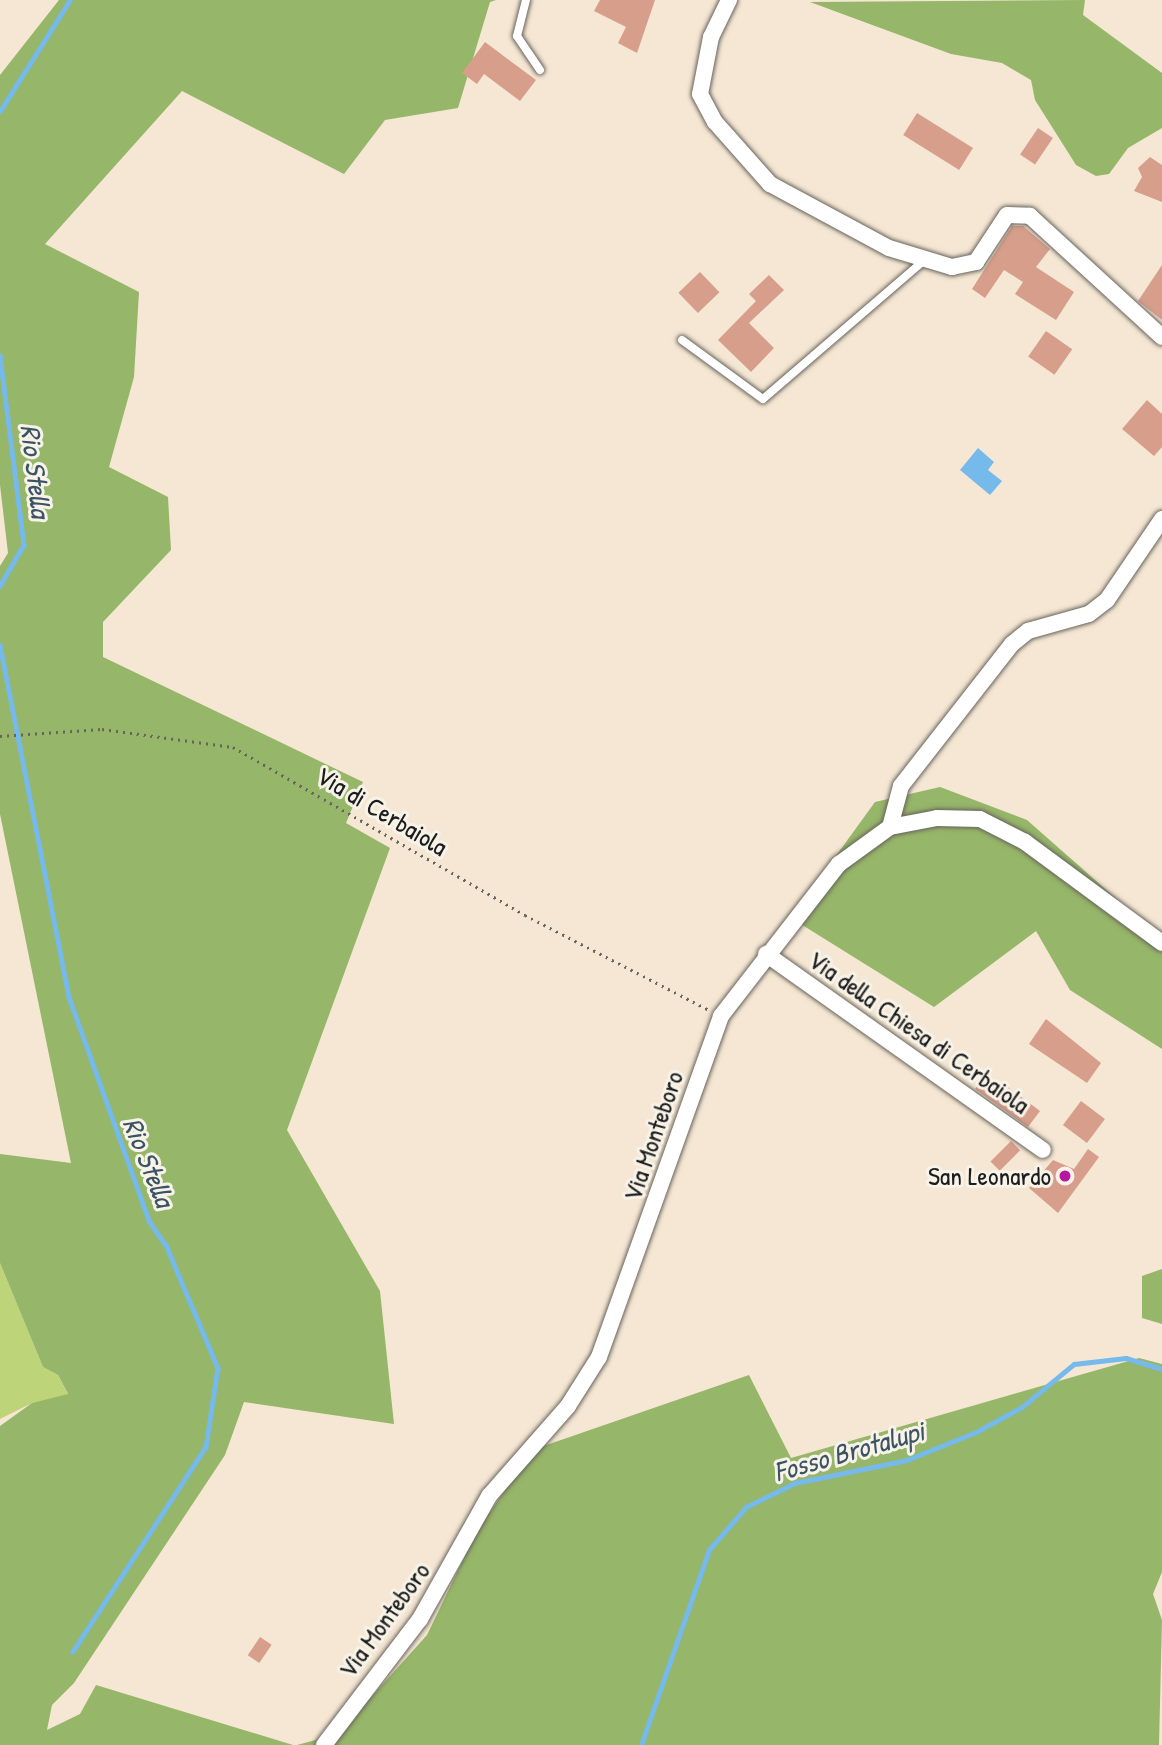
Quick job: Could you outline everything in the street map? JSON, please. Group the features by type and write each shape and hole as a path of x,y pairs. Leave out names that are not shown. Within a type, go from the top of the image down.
{"street":[{"path":"729,0 711,37 700,94 715,122 770,184 889,248 952,267 976,262 1016,211 1030,216 1162,337"},
{"path":"890,827 901,786 1012,644 1028,631 1089,614 1107,600 1162,519"},
{"name":"Via Monteboro","path":"324,1745 420,1619 489,1496 568,1406 598,1357 721,1016 766,954 839,864 890,827 937,818 980,819 1025,842 1162,943"},
{"name":"Via della Chiesa di Cerbaiola","path":"766,954 1043,1150"}],"lane":[{"path":"526,0 517,36 540,70"},
{"path":"682,340 763,399 926,259"}],"path":[{"name":"Via di Cerbaiola","path":"0,736 103,729 233,747 525,915 721,1016"}],"green space":[{"path":"59,0 496,0 490,2 458,108 385,120 344,174 182,91 45,244 139,292 134,377 109,467 168,497 171,550 103,622 103,657 363,782 346,823 390,848 287,1130 380,1291 394,1424 244,1402 225,1455 74,1683 52,1705 47,1730 80,1714 96,1685 293,1745 0,1745 0,1426 32,1403 68,1394 58,1375 43,1367 0,1263 0,1154 71,1163 0,814 0,566 8,553 0,485 0,75"},
{"path":"1085,0 1083,15 1162,73 1162,128 1128,148 1109,174 1096,176 1076,165 1035,100 1031,80 1002,63 951,54 810,2"},
{"path":"940,787 1027,820 1162,939 1162,1049 1070,990 1036,931 934,1007 791,918 875,802"},
{"path":"0,1263 43,1367 58,1375 68,1395 32,1403 0,1419"},
{"path":"1162,1269 1162,1324 1142,1318 1142,1276"},
{"path":"1139,1358 1162,1364 1162,1572 1153,1594 1162,1620 1159,1745 297,1745 338,1734 427,1635 476,1533 532,1450 749,1375 791,1458"}],"water":[{"path":"978,448 994,462 988,470 1002,481 990,495 960,470"}],"building":[{"path":"600,0 655,0 637,53 618,43 626,27 594,11"},
{"path":"485,42 536,80 520,101 484,74 477,84 462,73"},
{"path":"917,113 973,148 959,170 903,135"},
{"path":"1038,128 1053,138 1035,165 1020,155"},
{"path":"1150,157 1162,165 1162,202 1134,191 1142,177 1138,168"},
{"path":"1012,226 1023,226 1050,249 1036,267 1074,292 1056,320 1015,294 1023,282 1004,270 985,298 972,289"},
{"path":"1162,265 1162,320 1138,301"},
{"path":"700,272 719,292 698,313 678,293"},
{"path":"769,275 784,290 749,323 774,348 751,372 718,340 756,301 749,294"},
{"path":"1046,331 1072,349 1054,375 1028,356"},
{"path":"1147,400 1162,414 1162,447 1154,456 1122,429"},
{"path":"1046,1019 1101,1063 1087,1083 1029,1044"},
{"path":"982,1080 998,1092 1004,1084 1040,1111 1028,1127 975,1089"},
{"path":"1081,1101 1105,1119 1087,1143 1063,1125"},
{"path":"1011,1141 1020,1150 1000,1171 990,1162"},
{"path":"1088,1149 1099,1157 1058,1213 1029,1188 1053,1160 1074,1169"},
{"path":"260,1637 272,1645 259,1663 248,1655"}],"waterway":[{"name":"Rio Stella","path":"0,111 70,0"},
{"name":"Rio Stella","path":"0,355 24,545 0,586"},
{"name":"Rio Stella","path":"0,645 69,997 149,1221 166,1245 218,1368 206,1447 73,1652"},
{"name":"Fosso Brotalupi","path":"641,1745 709,1550 746,1507 795,1483 907,1460 976,1432 1022,1407 1074,1364 1126,1358 1162,1369"}],"place":[{"name":"San Leonardo","path":"1065,1176"}]}
